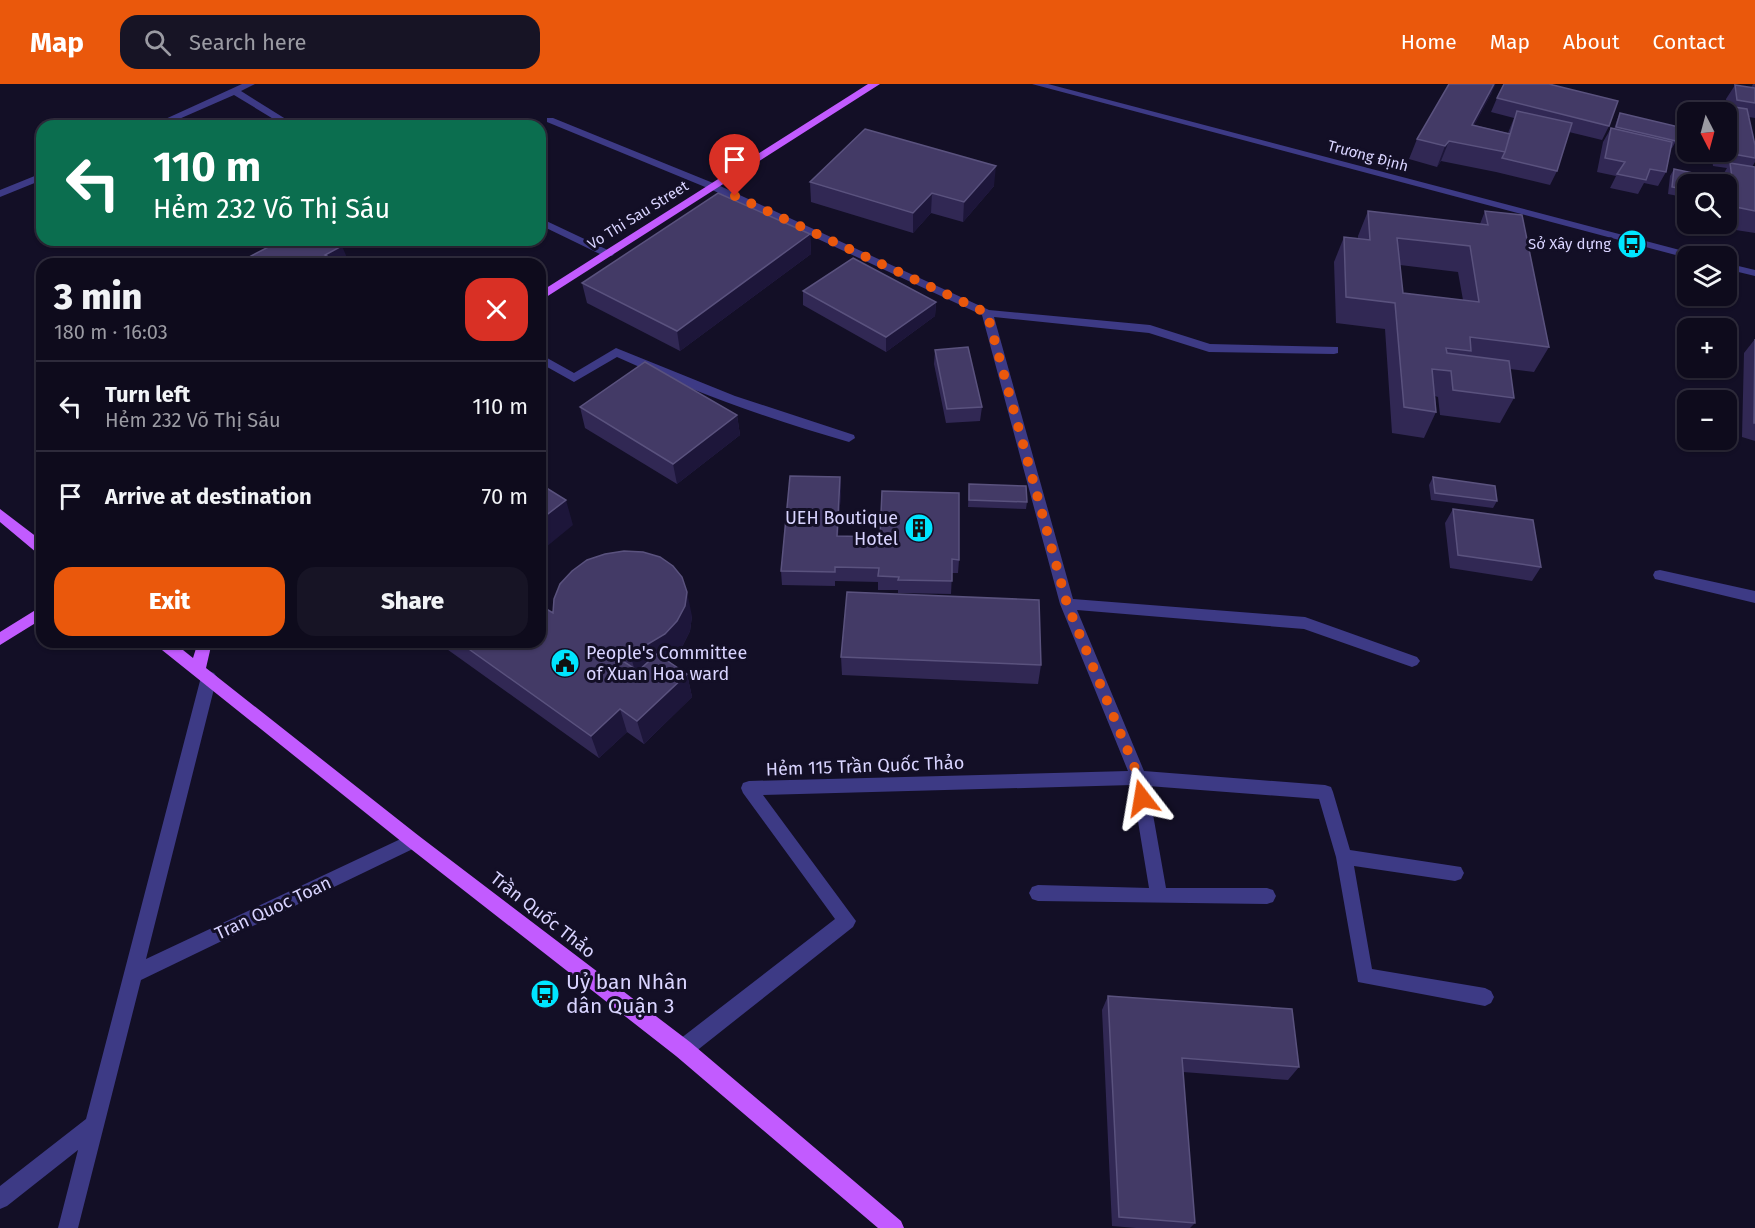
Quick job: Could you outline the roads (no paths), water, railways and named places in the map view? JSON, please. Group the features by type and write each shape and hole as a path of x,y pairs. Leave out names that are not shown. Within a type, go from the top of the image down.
{"main road":[{"name":"Vo Thi Sau Street","path":"546,293 876,84"},
{"path":"0,514 36,544"},
{"path":"0,639 36,616"},
{"name":"Trần Quốc Thảo","path":"170,648 413,841 683,1049 894,1228"},
{"path":"203,673 205,648"}],"street":[{"path":"169,120 250,84"},
{"name":"Trương Định","path":"1037,84 1677,252"},
{"path":"234,91 282,120"},
{"path":"550,120 714,186 987,313 1150,330 1209,348 1334,350"},
{"path":"0,194 36,179"},
{"path":"546,224 608,254"},
{"path":"1737,269 1755,273"},
{"path":"987,313 1067,604 1139,778 1159,896"},
{"path":"546,362 574,378 616,352 673,379 702,386 759,410 849,438"},
{"path":"1660,575 1755,597"},
{"path":"1067,604 1305,623 1412,661"},
{"path":"68,1228 133,974 203,673"},
{"path":"1139,778 1325,792 1344,857 1364,975 1485,997"},
{"name":"Hẻm 115 Trần Quốc Thảo","path":"683,1049 847,921 749,788 1139,778"},
{"name":"Tran Quoc Toan","path":"133,974 413,841"},
{"path":"1344,857 1455,873"},
{"path":"1038,893 1267,896"},
{"path":"0,1199 95,1124"}],"place":[{"name":"Sở Xây dựng","path":"1632,244"},
{"name":"UEH Boutique Hotel","path":"919,528"},
{"name":"People's Committee of Xuan Hoa ward","path":"565,663"},
{"name":"Uỷ ban Nhân dân Quận 3","path":"545,994"}]}
